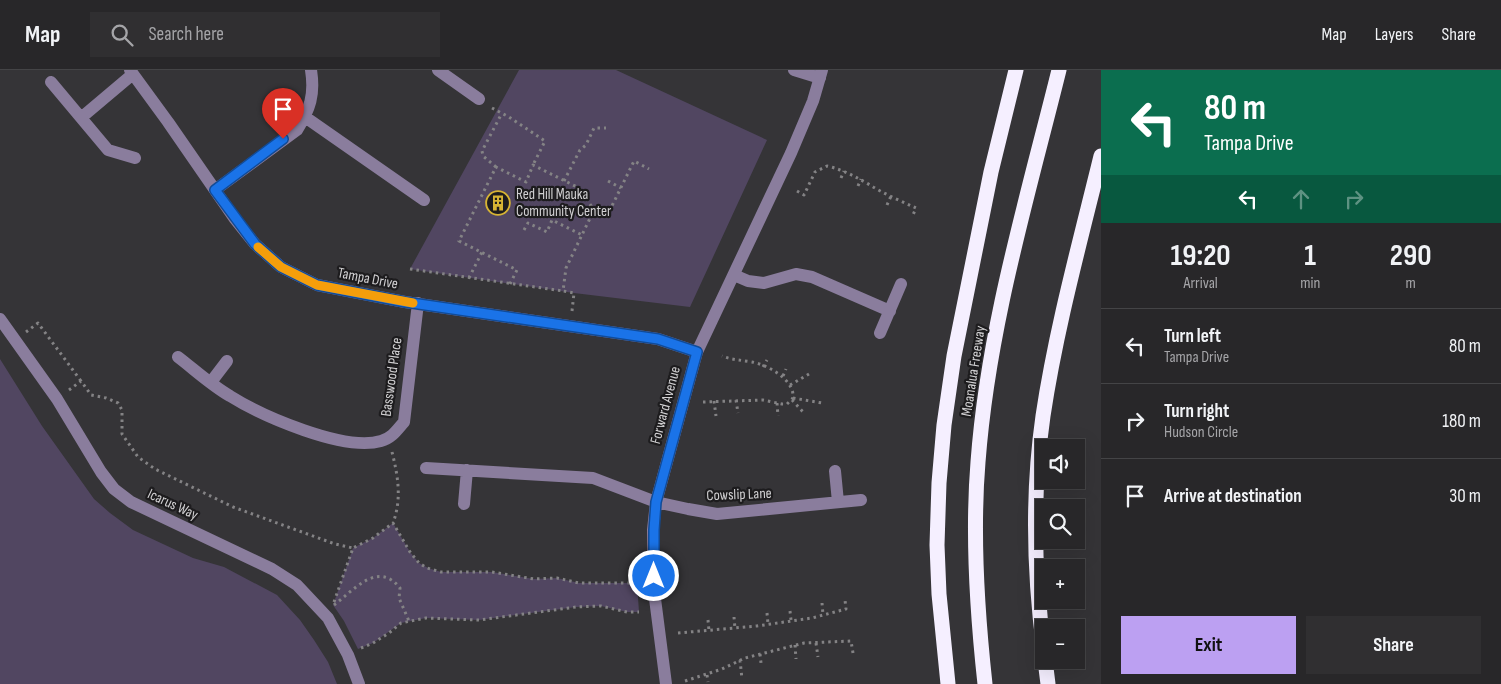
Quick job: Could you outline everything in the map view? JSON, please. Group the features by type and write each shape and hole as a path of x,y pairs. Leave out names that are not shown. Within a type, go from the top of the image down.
{"highway":[{"name":"Moanalua Freeway","path":"985,684 979,630 976,564 979,452 994,338 1059,70"},
{"path":"948,684 939,594 937,545 939,483 944,425 954,356 991,172 1014,74"},
{"path":"1041,619 1036,528 1038,469 1043,416 1065,307 1101,156"},
{"path":"1046,669 1048,684"}],"street":[{"path":"215,190 297,130 311,102 313,86 311,70"},
{"path":"438,70 479,99"},
{"path":"794,70 821,74"},
{"path":"82,117 132,72"},
{"name":"Tampa Drive","path":"132,72 255,244 281,267 317,285 418,304 658,339 697,352"},
{"name":"Forward Avenue","path":"666,684 654,591 656,502 697,352 791,153 813,101 821,74"},
{"path":"51,82 108,150 135,158"},
{"path":"305,117 424,200"},
{"path":"734,274 748,281 764,283 796,274 812,277 890,311"},
{"path":"880,333 901,284"},
{"name":"Basswood Place","path":"178,357 229,396 270,417 300,429 331,438 362,443 381,441 394,434 404,422 418,304"},
{"name":"Icarus Way","path":"0,319 57,399 100,472 114,489 131,502 272,569 297,585 328,618 348,655 360,684"},
{"path":"211,382 227,361"},
{"name":"Cowslip Lane","path":"426,468 593,478 656,502 718,514 861,500"},
{"path":"464,504 467,470"},
{"path":"835,471 838,502"}],"path":[{"path":"479,99 502,113 545,141 526,182 496,167 483,156 482,151 502,113"},
{"path":"564,181 594,128 606,128"},
{"path":"533,165 579,188 594,210 607,216 634,161 649,169"},
{"path":"797,192 804,195 815,172 828,166 861,179 869,185 916,208 912,217"},
{"path":"496,167 459,241 517,270 510,284"},
{"path":"841,178 844,171"},
{"path":"858,186 861,179"},
{"path":"608,181 621,188"},
{"path":"887,205 891,196"},
{"path":"564,291 566,268 594,210"},
{"path":"524,230 528,223 546,232 552,220 582,235"},
{"path":"469,278 482,252"},
{"path":"410,270 574,293 572,311"},
{"path":"14,341 38,323 91,395 118,403 122,410 122,434 138,457 155,469 233,507 335,544 353,548 378,535 393,523 398,510 398,494 391,447 386,439"},
{"path":"703,402 714,400 763,400 787,404 792,399 794,392 782,376 754,362 734,360 722,356"},
{"path":"764,367 767,360"},
{"path":"782,376 786,369"},
{"path":"790,385 810,374"},
{"path":"66,392 81,381"},
{"path":"792,399 822,403"},
{"path":"792,399 804,413"},
{"path":"714,400 716,416"},
{"path":"736,400 738,413"},
{"path":"777,403 778,416"},
{"path":"393,523 410,552 419,563 441,572 492,572 534,579 557,578 579,583 637,584"},
{"path":"353,548 333,605 371,577 384,576 391,579 400,588 400,598 409,621"},
{"path":"678,633 735,629 812,618 846,609 845,600"},
{"path":"822,603 823,615"},
{"path":"358,649 373,643 401,623 409,621 440,618 479,620 576,607 601,606 627,612 639,612"},
{"path":"790,611 791,620"},
{"path":"767,613 768,624"},
{"path":"734,617 735,629"},
{"path":"708,620 709,631"},
{"path":"685,682 707,675 740,660 795,645 851,641 853,653"},
{"path":"816,642 818,657"},
{"path":"795,645 796,658"},
{"path":"760,654 761,662"},
{"path":"740,660 742,679"},
{"path":"707,675 708,682"}],"shaded area":[{"path":"519,70 616,70 767,140 690,307 574,293 410,269"},
{"path":"0,359 42,426 94,499 133,530 193,558 224,567 277,595 300,620 314,640 328,662 337,684 0,684"},
{"path":"393,523 410,552 419,563 428,568 441,572 492,572 534,579 557,578 579,583 637,583 639,612 627,612 601,606 576,607 479,620 426,618 401,623 373,643 358,649 344,621 333,605 353,548 373,538"}],"slow traffic":[{"path":"258,247 281,267 317,285 413,303"}],"place":[{"name":"Red Hill Mauka Community Center","path":"498,203"}],"route":[{"path":"283,139 215,190 255,244 281,267 317,285 405,302 658,339 697,352 656,502 654,576"}]}
